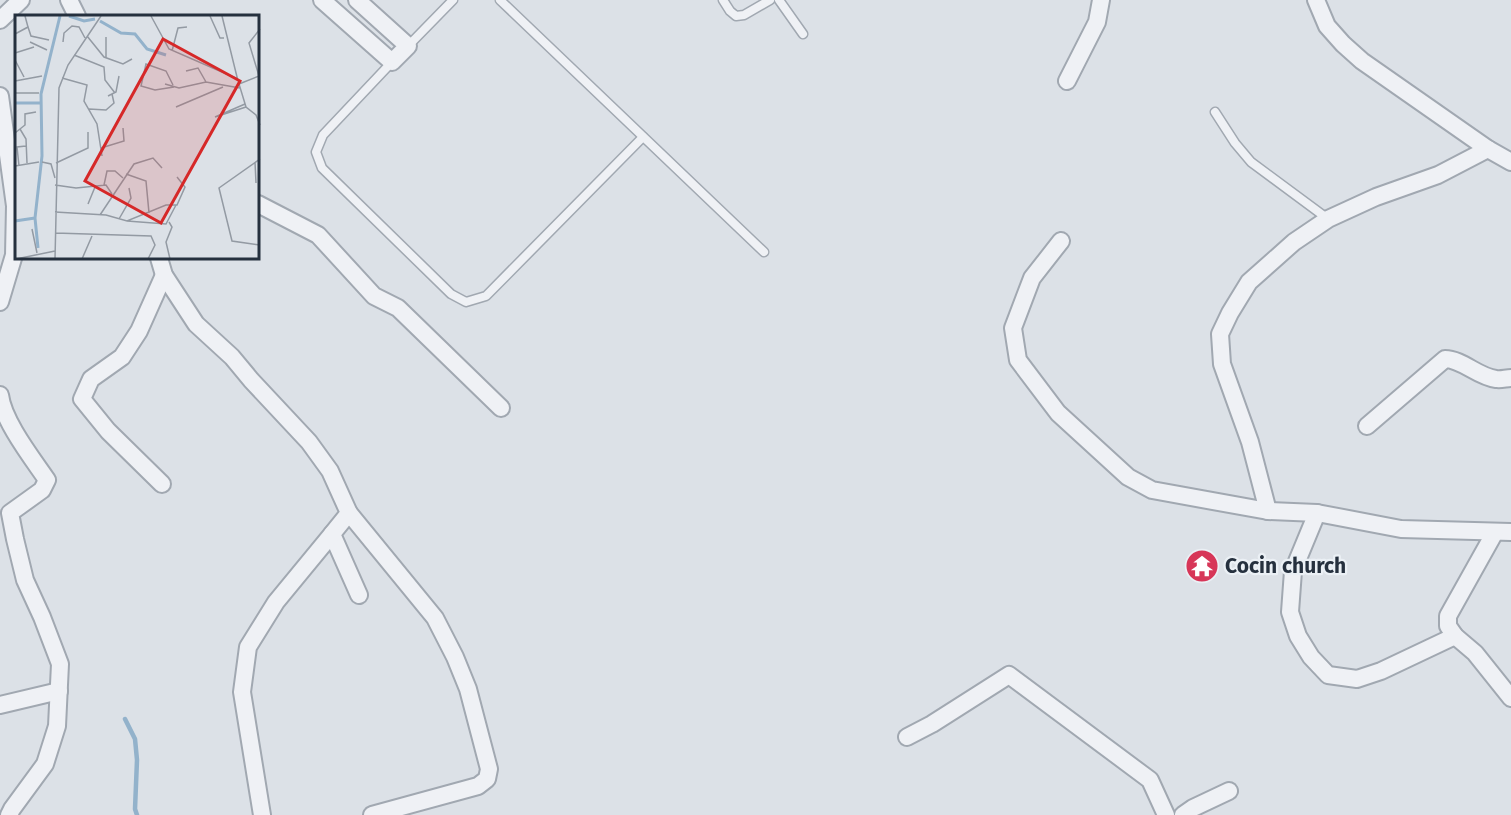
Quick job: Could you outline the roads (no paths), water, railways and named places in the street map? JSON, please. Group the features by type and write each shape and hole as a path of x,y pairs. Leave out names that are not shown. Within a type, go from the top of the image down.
{"street":[{"path":"0,20 21,0"},
{"path":"69,0 76,15"},
{"path":"322,0 392,62 408,46 357,0"},
{"path":"1067,81 1097,22 1101,0"},
{"path":"1316,0 1327,26 1362,61 1488,149 1511,162"},
{"path":"0,96 15,206 14,255 0,302"},
{"path":"1268,511 1250,442 1222,364 1220,334 1249,282 1294,242 1328,219 1376,197 1438,175 1488,149"},
{"path":"260,205 318,235 374,296 398,308 501,408"},
{"path":"1061,241 1032,278 1013,328 1018,360 1058,413 1128,477 1152,490 1268,511 1317,513 1401,529 1503,532"},
{"path":"160,260 164,275 196,324 232,357 250,380 309,442 330,471 349,513 435,618 468,689 489,769 487,779 478,786 372,815"},
{"path":"162,484 108,431 82,399 91,379 122,357 139,331 164,275"},
{"path":"1367,426 1445,359 1451,359 1497,379 1511,378"},
{"path":"0,395 1,405 23,446 47,480 42,490 10,513 25,580 60,664 57,726 45,764 9,815"},
{"path":"262,815 242,692 248,647 276,602 349,513"},
{"path":"1317,513 1293,571 1290,612 1298,636 1311,657 1328,675 1357,679 1381,671 1455,636"},
{"path":"1503,532 1448,616 1448,626 1455,636 1475,653 1511,698"},
{"path":"332,534 359,595"},
{"path":"907,737 932,724 1009,675 1150,780 1166,815"},
{"path":"0,705 59,691"},
{"path":"1183,815 1229,791"}],"lane":[{"path":"408,46 453,0"},
{"path":"500,0 764,252"},
{"path":"723,0 736,16 744,15 770,0"},
{"path":"779,0 803,34"},
{"path":"392,62 323,135 316,152 321,168 451,294 466,302 486,296 643,137"},
{"path":"1215,112 1235,143 1251,162 1328,219"}],"waterway":[{"path":"125,719 135,739 137,760 135,809 137,815"}],"place":[{"name":"Cocin church","path":"1202,566"}]}
